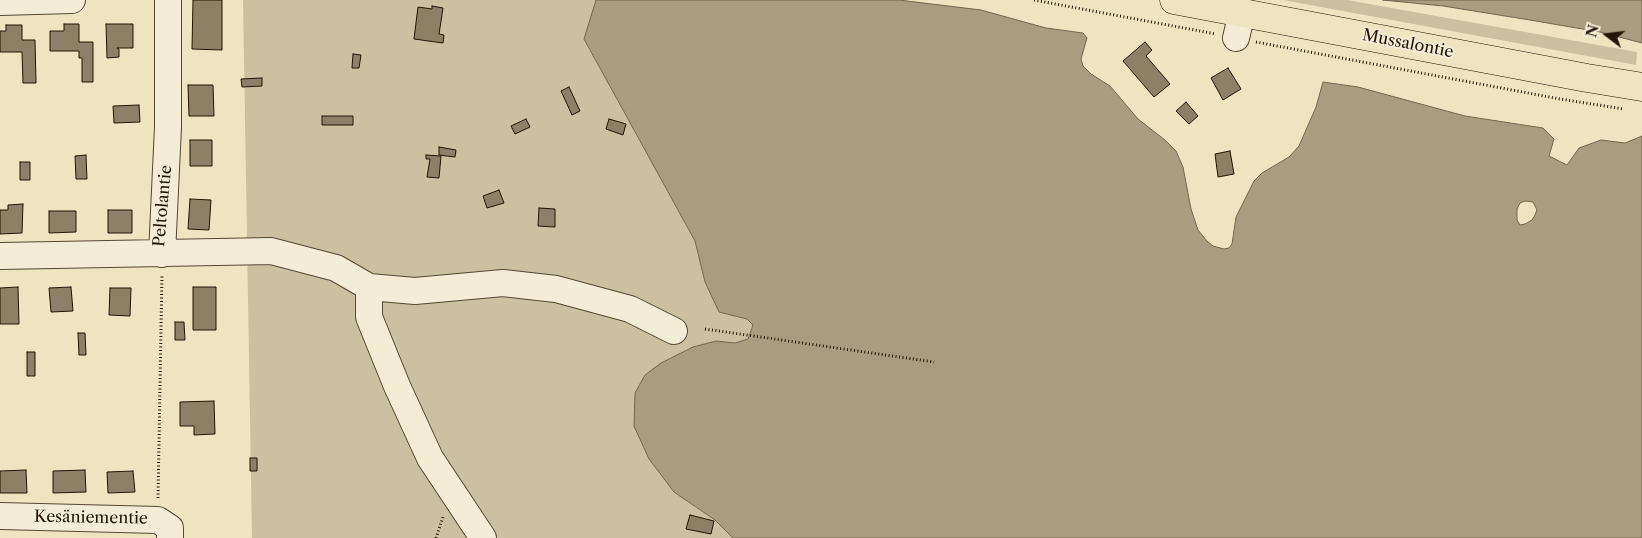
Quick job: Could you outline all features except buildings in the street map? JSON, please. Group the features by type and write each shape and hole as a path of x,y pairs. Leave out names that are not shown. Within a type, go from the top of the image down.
{"main road":[{"name":"Mussalontie","path":"1174,0 1239,25 1641,87"}],"street":[{"path":"0,2 72,0"},
{"name":"Peltolantie","path":"0,256 162,254 168,127 168,0"},
{"path":"162,254 271,251 336,268 369,287 415,292 504,283 556,289 630,309 674,331"},
{"path":"369,287 369,317 430,458 484,538"},
{"name":"Kesäniementie","path":"0,516 164,529"}],"path":[{"path":"1034,0 1239,25 1560,100 1620,109"},
{"path":"162,254 164,529"},
{"path":"705,329 934,362"}],"shaded area":[{"path":"243,0 596,0 584,39 695,241 705,282 753,325 748,339 735,343 716,341 693,347 661,363 674,492 715,520 733,538 252,538"},
{"path":"596,0 899,0 981,10 1046,28 1083,33 1087,38 1081,59 1083,66 1091,74 1110,86 1138,119 1176,151 1183,167 1191,209 1198,230 1213,246 1224,249 1229,248 1232,244 1236,217 1254,181 1262,173 1289,157 1299,146 1316,107 1323,82 1358,87 1465,116 1543,128 1554,139 1549,156 1567,165 1579,148 1601,140 1625,143 1642,136 1642,538 733,538 715,520 674,492 649,459 634,426 635,393 645,375 661,363 693,347 716,341 735,343 748,339 753,325 747,319 719,312 705,282 695,241 584,39","holes":["1525,201 1533,202 1537,210 1535,215 1532,220 1520,225 1517,220 1517,209 1520,203"]},
{"path":"1283,0 1347,0 1637,52 1636,65"},
{"path":"1383,0 1642,0 1642,43 1600,32 1530,20 1443,6"}]}
